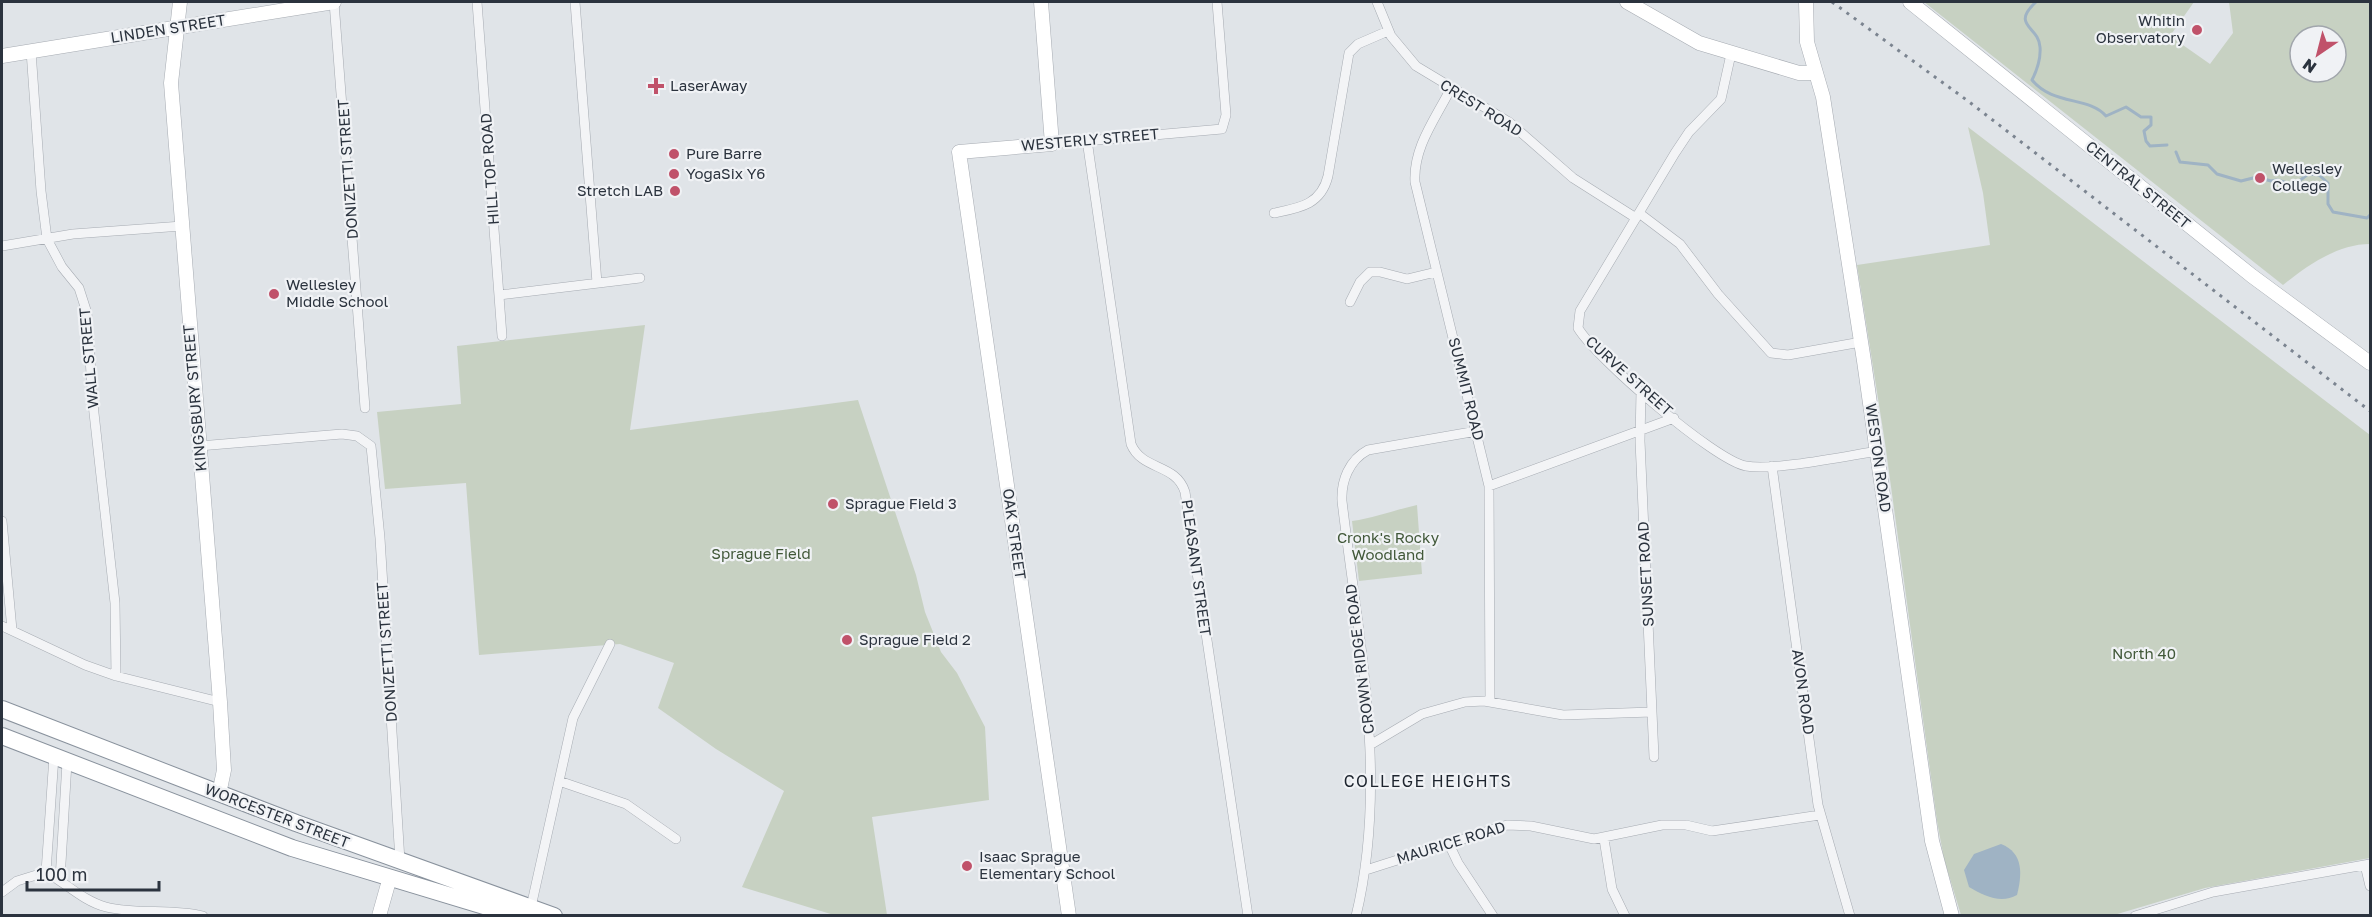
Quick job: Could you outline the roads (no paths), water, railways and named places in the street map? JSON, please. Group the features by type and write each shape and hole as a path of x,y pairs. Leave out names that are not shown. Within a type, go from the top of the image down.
{"highway":[{"name":"WORCESTER STREET","path":"2,709 219,794 400,861 524,911"},
{"name":"WORCESTER STREET","path":"2,736 261,837 390,877 478,909 554,915"},
{"path":"346,865 354,855 354,845"}],"main road":[{"name":"KINGSBURY STREET","path":"180,2 171,79 220,702 224,770 219,794"},
{"name":"LINDEN STREET","path":"2,57 334,2"},
{"path":"1041,2 1052,144"},
{"path":"1627,2 1695,41 1731,54 1799,73 1815,73"},
{"name":"WESTON ROAD","path":"1806,2 1807,42 1823,98 1862,342 1932,841 1952,915"},
{"name":"CENTRAL STREET","path":"1910,2 2252,276 2370,363"},
{"name":"WESTERLY STREET","path":"959,152 1052,144"},
{"name":"OAK STREET","path":"959,152 1069,915"},
{"path":"379,915 390,877"}],"street":[{"name":"DONIZETTI STREET","path":"334,2 365,408"},
{"name":"HILL TOP ROAD","path":"477,2 502,336"},
{"path":"575,2 597,283"},
{"name":"WESTERLY STREET","path":"1052,144 1222,129 1226,115 1217,2"},
{"name":"CREST ROAD","path":"1377,2 1388,31 1411,62 1509,122 1574,178 1638,215 1680,244 1718,294 1771,353 1788,356 1862,342"},
{"path":"1274,213 1306,205 1321,193 1328,176 1349,53 1358,44 1388,31"},
{"name":"WALL STREET","path":"31,51 40,191 47,239 62,267 79,288 87,313 93,404 115,603 116,676"},
{"name":"CURVE STREET","path":"1731,54 1721,99 1687,135 1580,311 1576,322 1582,334 1641,391 1730,461 1750,467 1772,466 1878,451"},
{"name":"SUMMIT ROAD","path":"1451,88 1423,139 1415,170 1417,197 1489,486 1490,702"},
{"name":"PLEASANT STREET","path":"1087,140 1131,444 1143,461 1177,477 1185,492 1248,915"},
{"path":"2,246 73,234 182,226"},
{"path":"1350,302 1360,282 1370,272 1380,272 1407,279 1436,272"},
{"path":"499,295 640,278"},
{"name":"SUNSET ROAD","path":"1641,391 1640,431 1654,757"},
{"path":"1489,486 1674,418"},
{"name":"CROWN RIDGE ROAD","path":"1356,915 1366,870 1370,837 1370,744 1342,501 1344,481 1351,465 1368,450 1477,431"},
{"name":"DONIZETTI STREET","path":"199,447 342,434 357,436 369,444 373,453 379,528 400,861"},
{"name":"AVON ROAD","path":"1772,466 1820,815 1850,915"},
{"path":"2,521 12,630"},
{"path":"2,626 85,665 116,676 220,702"},
{"path":"524,911 559,781 573,718 610,644"},
{"path":"1370,744 1429,711 1465,702 1490,702 1563,715 1652,712"},
{"path":"46,872 60,759"},
{"path":"60,759 60,880"},
{"path":"559,781 626,804 676,839"},
{"name":"MAURICE ROAD","path":"1366,870 1448,842 1516,824 1584,838 1604,838 1662,825 1686,825 1712,831 1820,815"},
{"path":"1604,838 1612,889 1625,915"},
{"path":"1448,842 1458,863 1493,915"},
{"path":"2135,915 2212,892 2368,865 2370,886"},
{"path":"2,892 17,881 46,872 82,896 104,906 126,911 176,911 203,915"}],"water":[{"path":"2001,844 2014,853 2020,865 2017,895 2005,899 1987,896 1969,887 1964,870 1974,854"}],"waterway":[{"path":"2036,2 2026,16 2028,26 2035,34 2040,47 2040,56 2032,80 2050,94 2090,106 2106,116 2126,107 2141,117 2151,117 2151,125 2144,131 2146,141 2150,146 2167,145"},
{"path":"2176,152 2180,162 2208,165 2217,174 2241,181 2257,177 2296,184 2308,174 2319,175 2328,183 2328,204 2333,212 2367,218 2370,215"}],"railway":[{"path":"1832,2 1968,101 2370,411"}],"place":[{"name":"Whitin Observatory","path":"2197,30"},
{"name":"LaserAway","path":"656,86"},
{"name":"Pure Barre","path":"674,154"},
{"name":"YogaSix Y6","path":"674,174"},
{"name":"Wellesley College","path":"2260,178"},
{"name":"Stretch LAB","path":"675,191"},
{"name":"Wellesley Middle School","path":"274,294"},
{"name":"Sprague Field 3","path":"833,504"},
{"name":"Sprague Field 2","path":"847,640"},
{"name":"Isaac Sprague Elementary School","path":"967,866"}],"district":[{"name":"COLLEGE HEIGHTS","path":"1428,781"}],"park label":[{"name":"Cronk's Rocky Woodland","path":"1388,546"},
{"name":"Sprague Field","path":"761,554"},
{"name":"North 40","path":"2144,654"}]}
